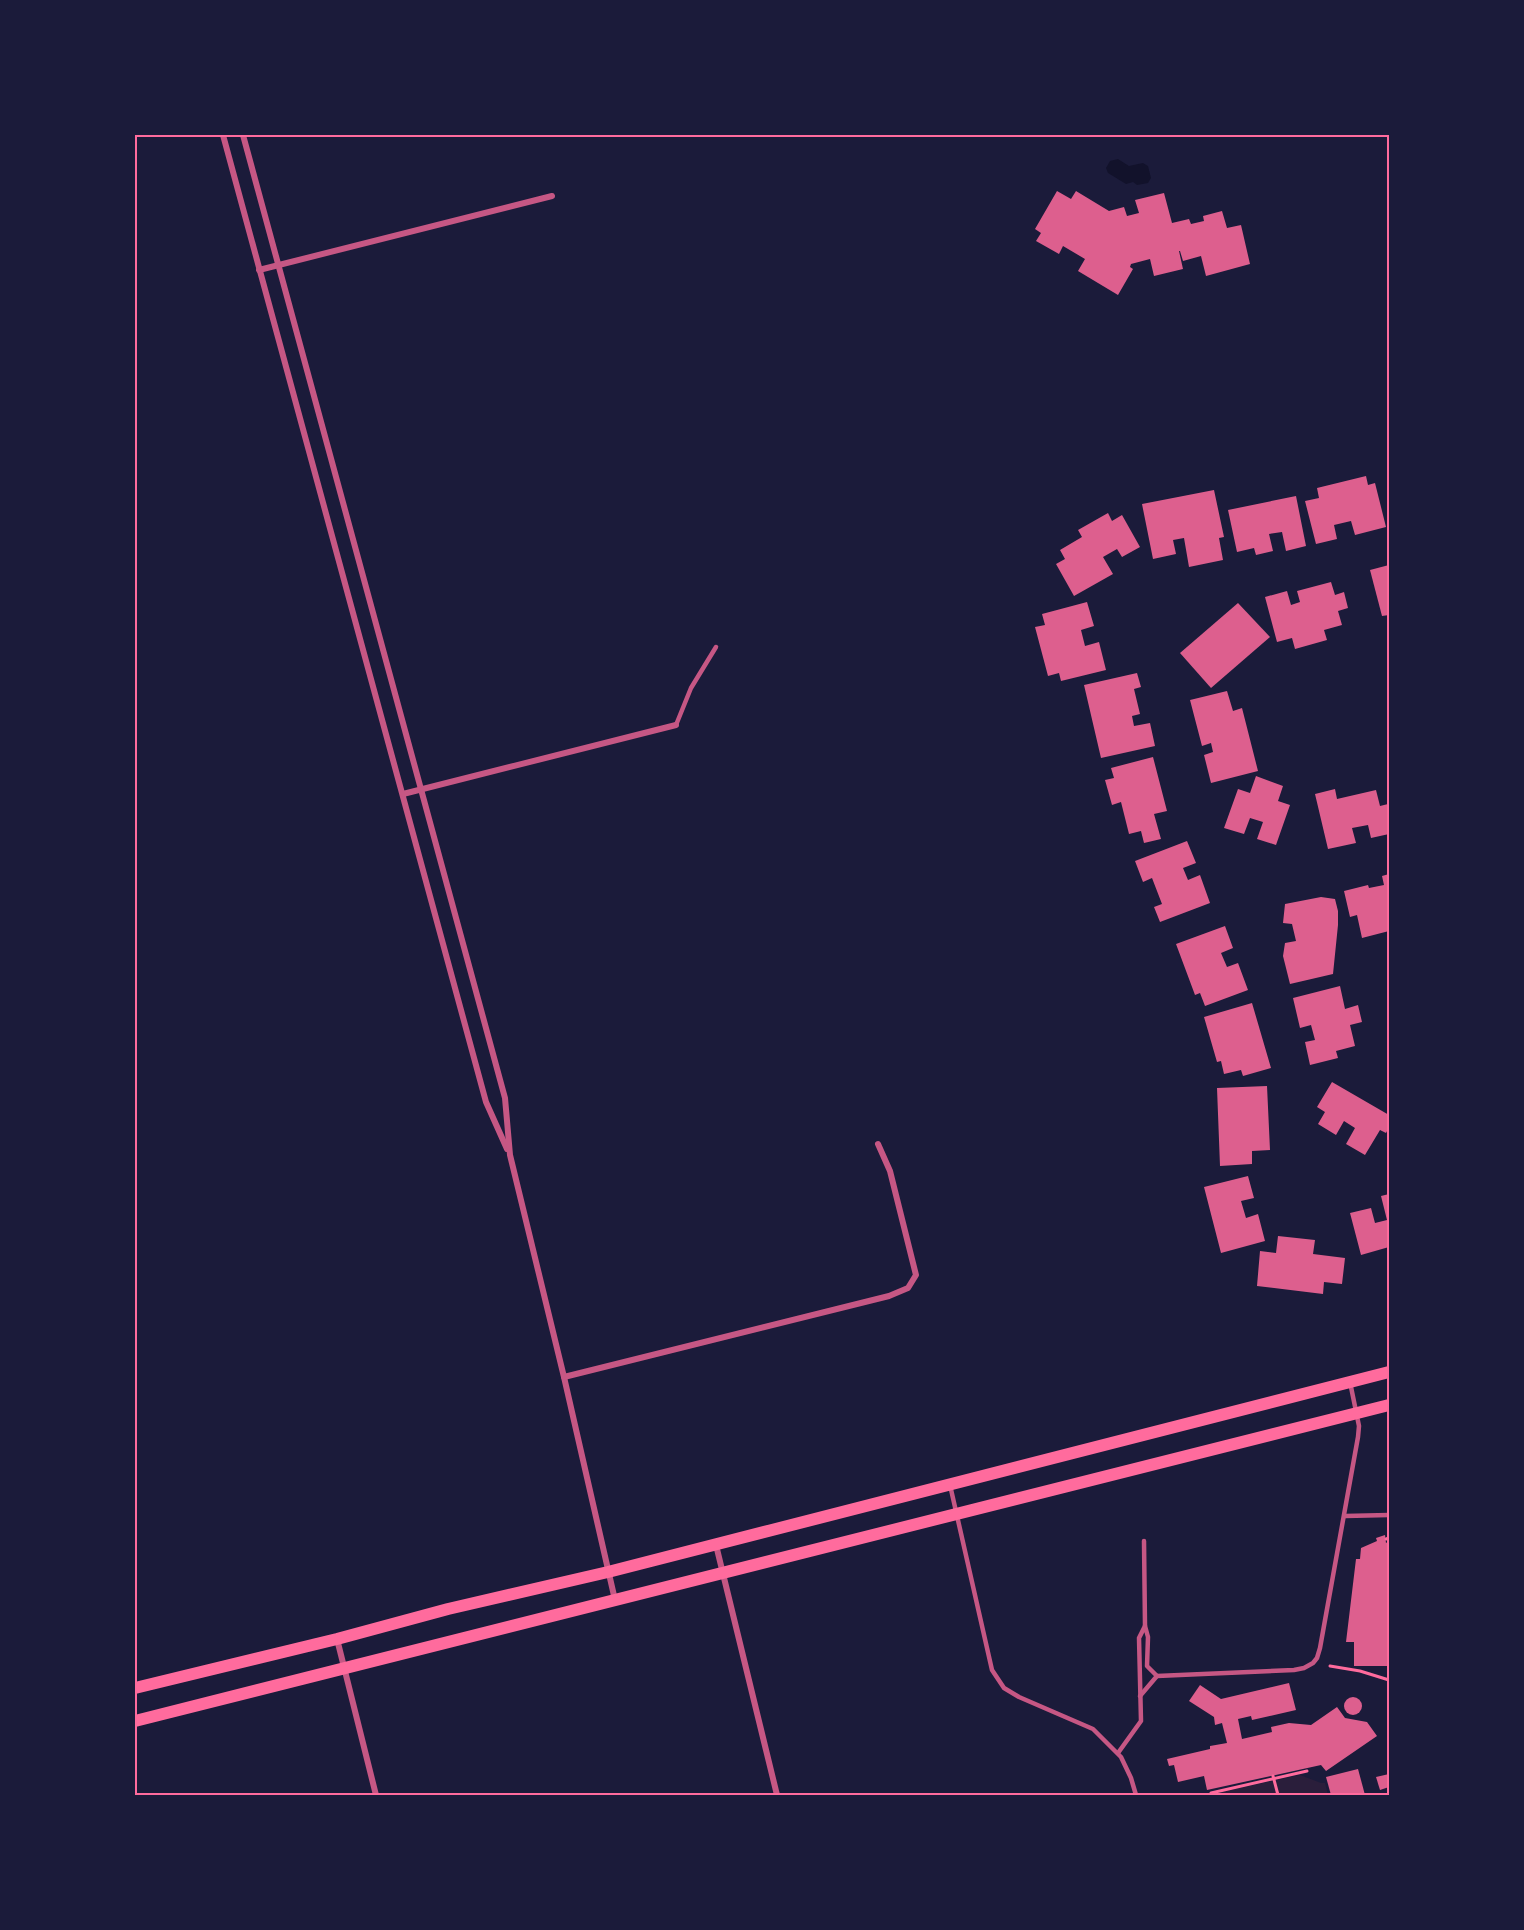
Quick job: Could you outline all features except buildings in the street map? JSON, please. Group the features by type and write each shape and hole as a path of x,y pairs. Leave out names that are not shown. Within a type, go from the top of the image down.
{"main road":[{"path":"135,1688 337,1639 448,1609 608,1572 1389,1372"},
{"path":"135,1721 1389,1405"}],"street":[{"path":"223,135 486,1102 510,1155"},
{"path":"243,135 505,1098 510,1155 615,1600"},
{"path":"259,270 552,196"},
{"path":"403,794 676,725"},
{"path":"564,1377 890,1296 908,1288 916,1275 890,1171 878,1144"},
{"path":"716,1544 777,1795"},
{"path":"337,1639 375,1795"}],"lane":[{"path":"676,725 691,688 716,647"},
{"path":"1140,1695 1157,1676 1294,1670 1309,1666 1317,1658 1358,1437 1359,1425 1350,1382"},
{"path":"950,1485 992,1670 1004,1688 1019,1697 1093,1729 1118,1753 1131,1778 1136,1795"},
{"path":"1345,1516 1389,1515"},
{"path":"1144,1541 1147,1666 1157,1676"},
{"path":"1118,1753 1141,1721 1139,1638 1145,1626"}],"path":[{"path":"1330,1666 1360,1671 1389,1680"},
{"path":"1211,1793 1307,1771"},
{"path":"1273,1777 1278,1795"}],"shaded area":[{"path":"1118,159 1129,166 1143,163 1148,166 1151,178 1148,183 1126,184 1108,173 1106,168 1110,161"},
{"path":"1300,1775 1325,1783 1328,1795 1219,1795 1222,1792"}]}
